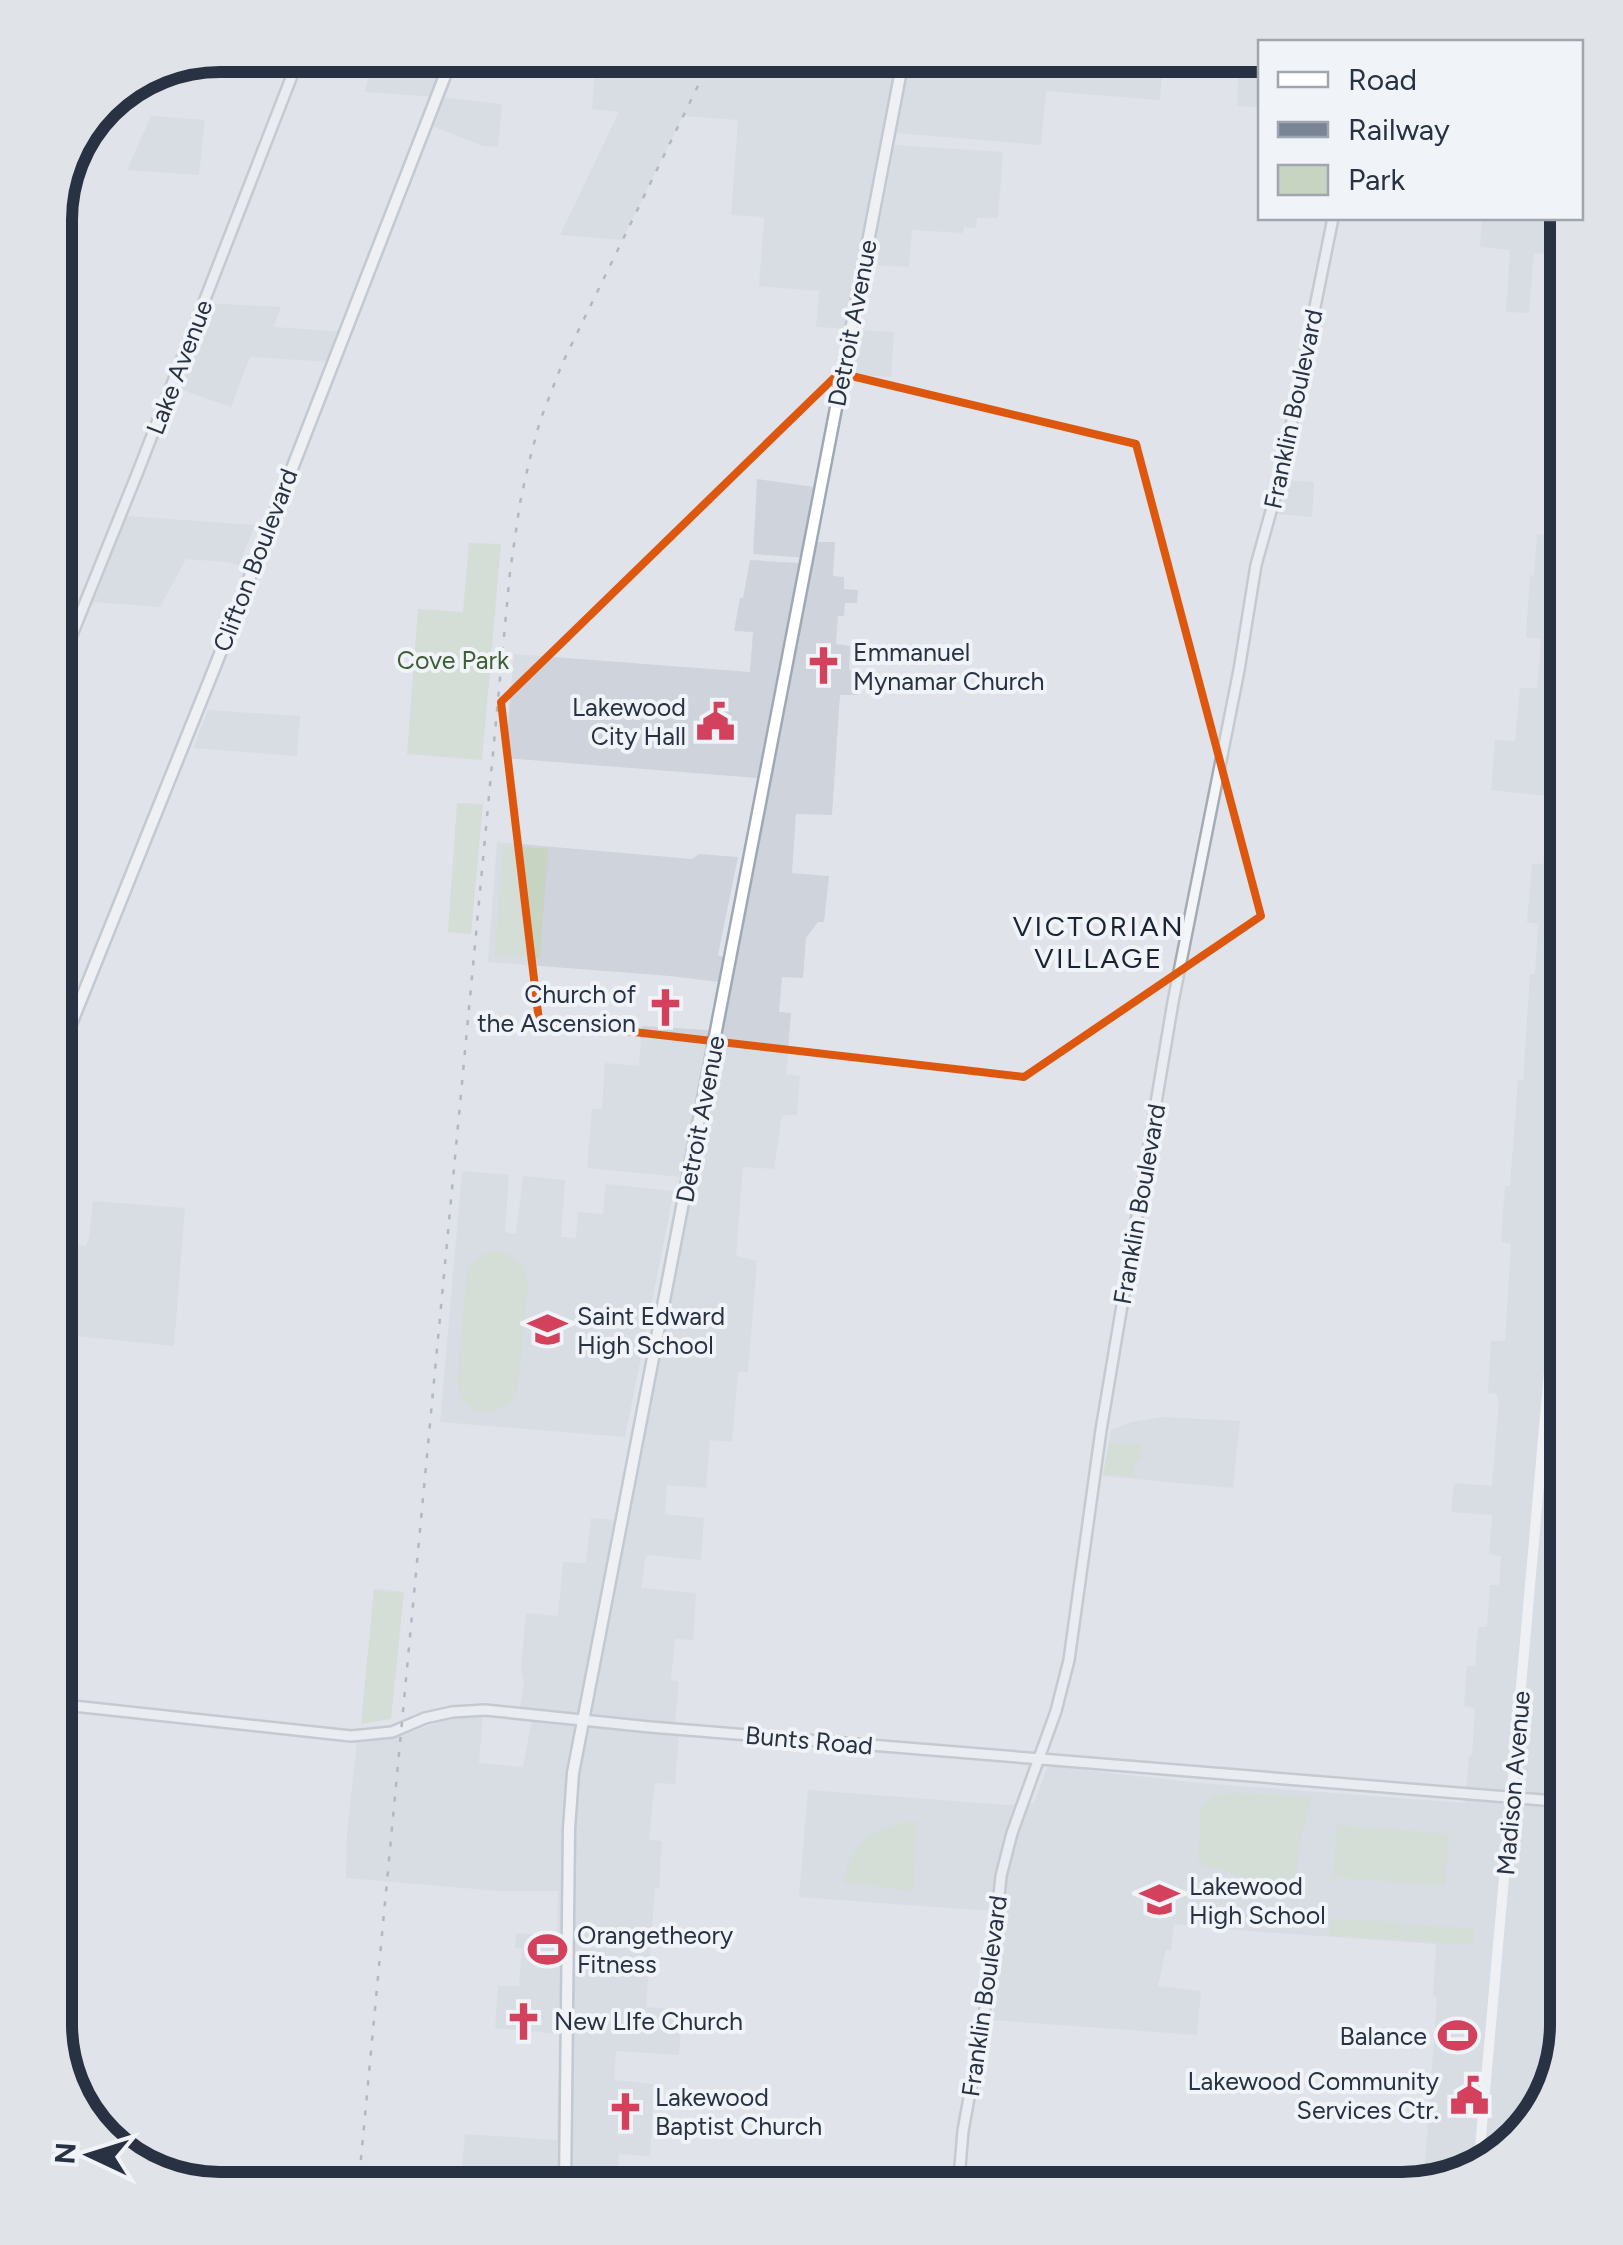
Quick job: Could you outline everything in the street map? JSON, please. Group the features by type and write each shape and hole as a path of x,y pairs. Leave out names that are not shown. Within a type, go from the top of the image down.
{"main road":[{"name":"Clifton Boulevard","path":"73,1020 446,72"},
{"name":"Detroit Avenue","path":"565,2172 570,1794 901,73"},
{"name":"Madison Avenue","path":"1480,2151 1550,1364"}],"street":[{"name":"Lake Avenue","path":"73,634 293,72"},
{"name":"Franklin Boulevard","path":"959,2172 962,2131 991,1975 1001,1876 1069,1660 1100,1430 1173,1002 1240,670 1256,564 1281,475 1333,220"},
{"name":"Bunts Road","path":"72,1706 351,1736 392,1732 438,1714 471,1710 1550,1801"}],"highlighted area":[{"path":"839,373 1136,444 1261,916 1024,1077 539,1021 501,702"}],"shaded area":[{"path":"370,72 447,72 438,97 502,104 498,147 483,146 427,124 436,97 365,92"},
{"path":"595,72 901,73 851,329 816,327 819,291 759,286 764,217 731,215 738,120 683,116 622,240 560,235 619,112 592,109"},
{"path":"908,73 1162,73 1160,100 1046,91 1041,145 896,133"},
{"path":"1238,73 1258,73 1258,107 1237,106"},
{"path":"151,116 205,120 199,175 127,170"},
{"path":"895,145 1003,152 998,218 977,218 976,228 964,227 963,233 912,230 909,267 871,265"},
{"path":"1482,220 1550,220 1550,254 1534,253 1529,313 1506,312 1510,250 1480,247"},
{"path":"203,303 281,307 274,327 345,332 332,362 250,357 231,407 171,386"},
{"path":"859,330 894,332 891,377 850,374"},
{"path":"757,479 821,488 808,558 753,554"},
{"path":"1286,480 1314,482 1312,517 1277,514"},
{"path":"126,516 255,525 239,565 186,559 160,607 93,602"},
{"path":"1537,534 1550,535 1550,1993 1544,2038 1549,2039 1549,2044 1531,2099 1507,2129 1477,2153 1420,2171 1421,2164 1425,2164 1437,1997 1433,1996 1436,1944 1174,1924 1171,1950 1166,1950 1158,1986 1201,1991 1197,2035 992,2020 1004,1912 799,1897 808,1790 1007,1805 1034,1803 1048,1766 1199,1783 1465,1803 1475,1708 1464,1706 1467,1666 1475,1666 1478,1627 1487,1627 1490,1585 1499,1585 1501,1556 1489,1554 1492,1515 1451,1512 1454,1483 1492,1486 1499,1401 1496,1394 1488,1393 1491,1341 1505,1341 1511,1244 1501,1242 1505,1186 1510,1186 1530,975 1535,974 1538,924 1527,922 1532,864 1543,864 1548,796 1491,790 1495,740 1515,741 1520,688 1537,688 1541,639 1526,637"},
{"path":"817,542 835,542 833,576 844,577 844,589 858,590 857,603 845,603 844,616 838,616 836,644 850,646 849,670 859,671 858,695 840,695 832,815 796,814 792,873 829,876 824,922 818,922 806,938 803,978 782,977 779,1012 791,1013 786,1074 800,1076 797,1115 782,1115 774,1169 743,1167 736,1256 757,1261 748,1372 738,1372 732,1442 710,1440 706,1488 667,1485 665,1514 704,1518 701,1560 646,1555 641,1588 696,1593 693,1640 675,1639 671,1680 679,1681 674,1733 679,1733 675,1784 655,1783 649,1840 662,1841 646,2007 682,2010 679,2055 616,2051 614,2080 654,2084 650,2156 619,2154 618,2172 485,2172 462,2168 465,2134 557,2140 559,2034 495,2028 498,1986 519,1986 522,1949 515,1948 516,1933 557,1936 558,1891 499,1891 346,1878 357,1741 403,1735 449,1718 483,1713 479,1763 523,1767 533,1714 519,1712 524,1684 521,1668 526,1613 558,1616 563,1562 586,1563 591,1518 615,1520 681,1177 587,1168 592,1109 602,1109 605,1063 639,1066 642,1026 722,1031"},
{"path":"750,560 799,563 757,778 505,758 514,654 750,672 753,632 734,631"},
{"path":"208,710 300,716 297,756 193,748"},
{"path":"497,842 692,859 699,854 738,857 718,955 723,957 718,982 488,962"},
{"name":"Saint Edward High School","path":"462,1171 509,1175 505,1232 516,1234 523,1176 565,1180 561,1237 576,1238 578,1212 603,1214 606,1184 674,1191 625,1437 440,1422"},
{"path":"93,1201 185,1208 174,1346 72,1336 72,1244 86,1246"},
{"path":"1164,1417 1240,1421 1233,1488 1103,1476 1111,1430 1131,1422"}],"green space":[{"name":"Cove Park","path":"469,543 501,544 482,760 407,754 418,609 463,612"},
{"path":"457,803 483,804 471,934 448,932"},
{"path":"503,846 548,849 540,958 495,955"},
{"path":"495,1251 518,1261 528,1284 518,1387 510,1403 494,1412 477,1411 460,1396 457,1380 467,1273 478,1258"},
{"path":"1109,1442 1141,1445 1133,1477 1103,1474"},
{"path":"374,1589 404,1592 391,1719 361,1724"},
{"path":"1235,1793 1312,1797 1301,1838 1294,1890 1287,1893 1260,1886 1239,1875 1203,1865 1198,1859 1201,1808 1213,1796"},
{"path":"917,1822 914,1887 909,1891 844,1882 852,1856 868,1838 890,1826"},
{"path":"1337,1825 1449,1834 1445,1886 1333,1877"},
{"path":"1330,1919 1402,1922 1401,1940 1329,1936"},
{"path":"1404,1925 1474,1928 1473,1945 1403,1940"}],"railway":[{"path":"360,2172 510,572 520,503 540,421 562,364 704,72"}],"place":[{"name":"Emmanuel Mynamar Church","path":"823,666"},
{"name":"Lakewood City Hall","path":"716,721"},
{"name":"Church of the Ascension","path":"666,1008"},
{"name":"Saint Edward High School","path":"547,1330"},
{"name":"Lakewood High School","path":"1159,1900"},
{"name":"Orangetheory Fitness","path":"547,1949"},
{"name":"New LIfe Church","path":"524,2021"},
{"name":"Balance","path":"1457,2036"},
{"name":"Lakewood Community Services Ctr.","path":"1469,2095"},
{"name":"Lakewood Baptist Church","path":"625,2111"}],"district":[{"name":"VICTORIAN VILLAGE","path":"1099,942"}]}
